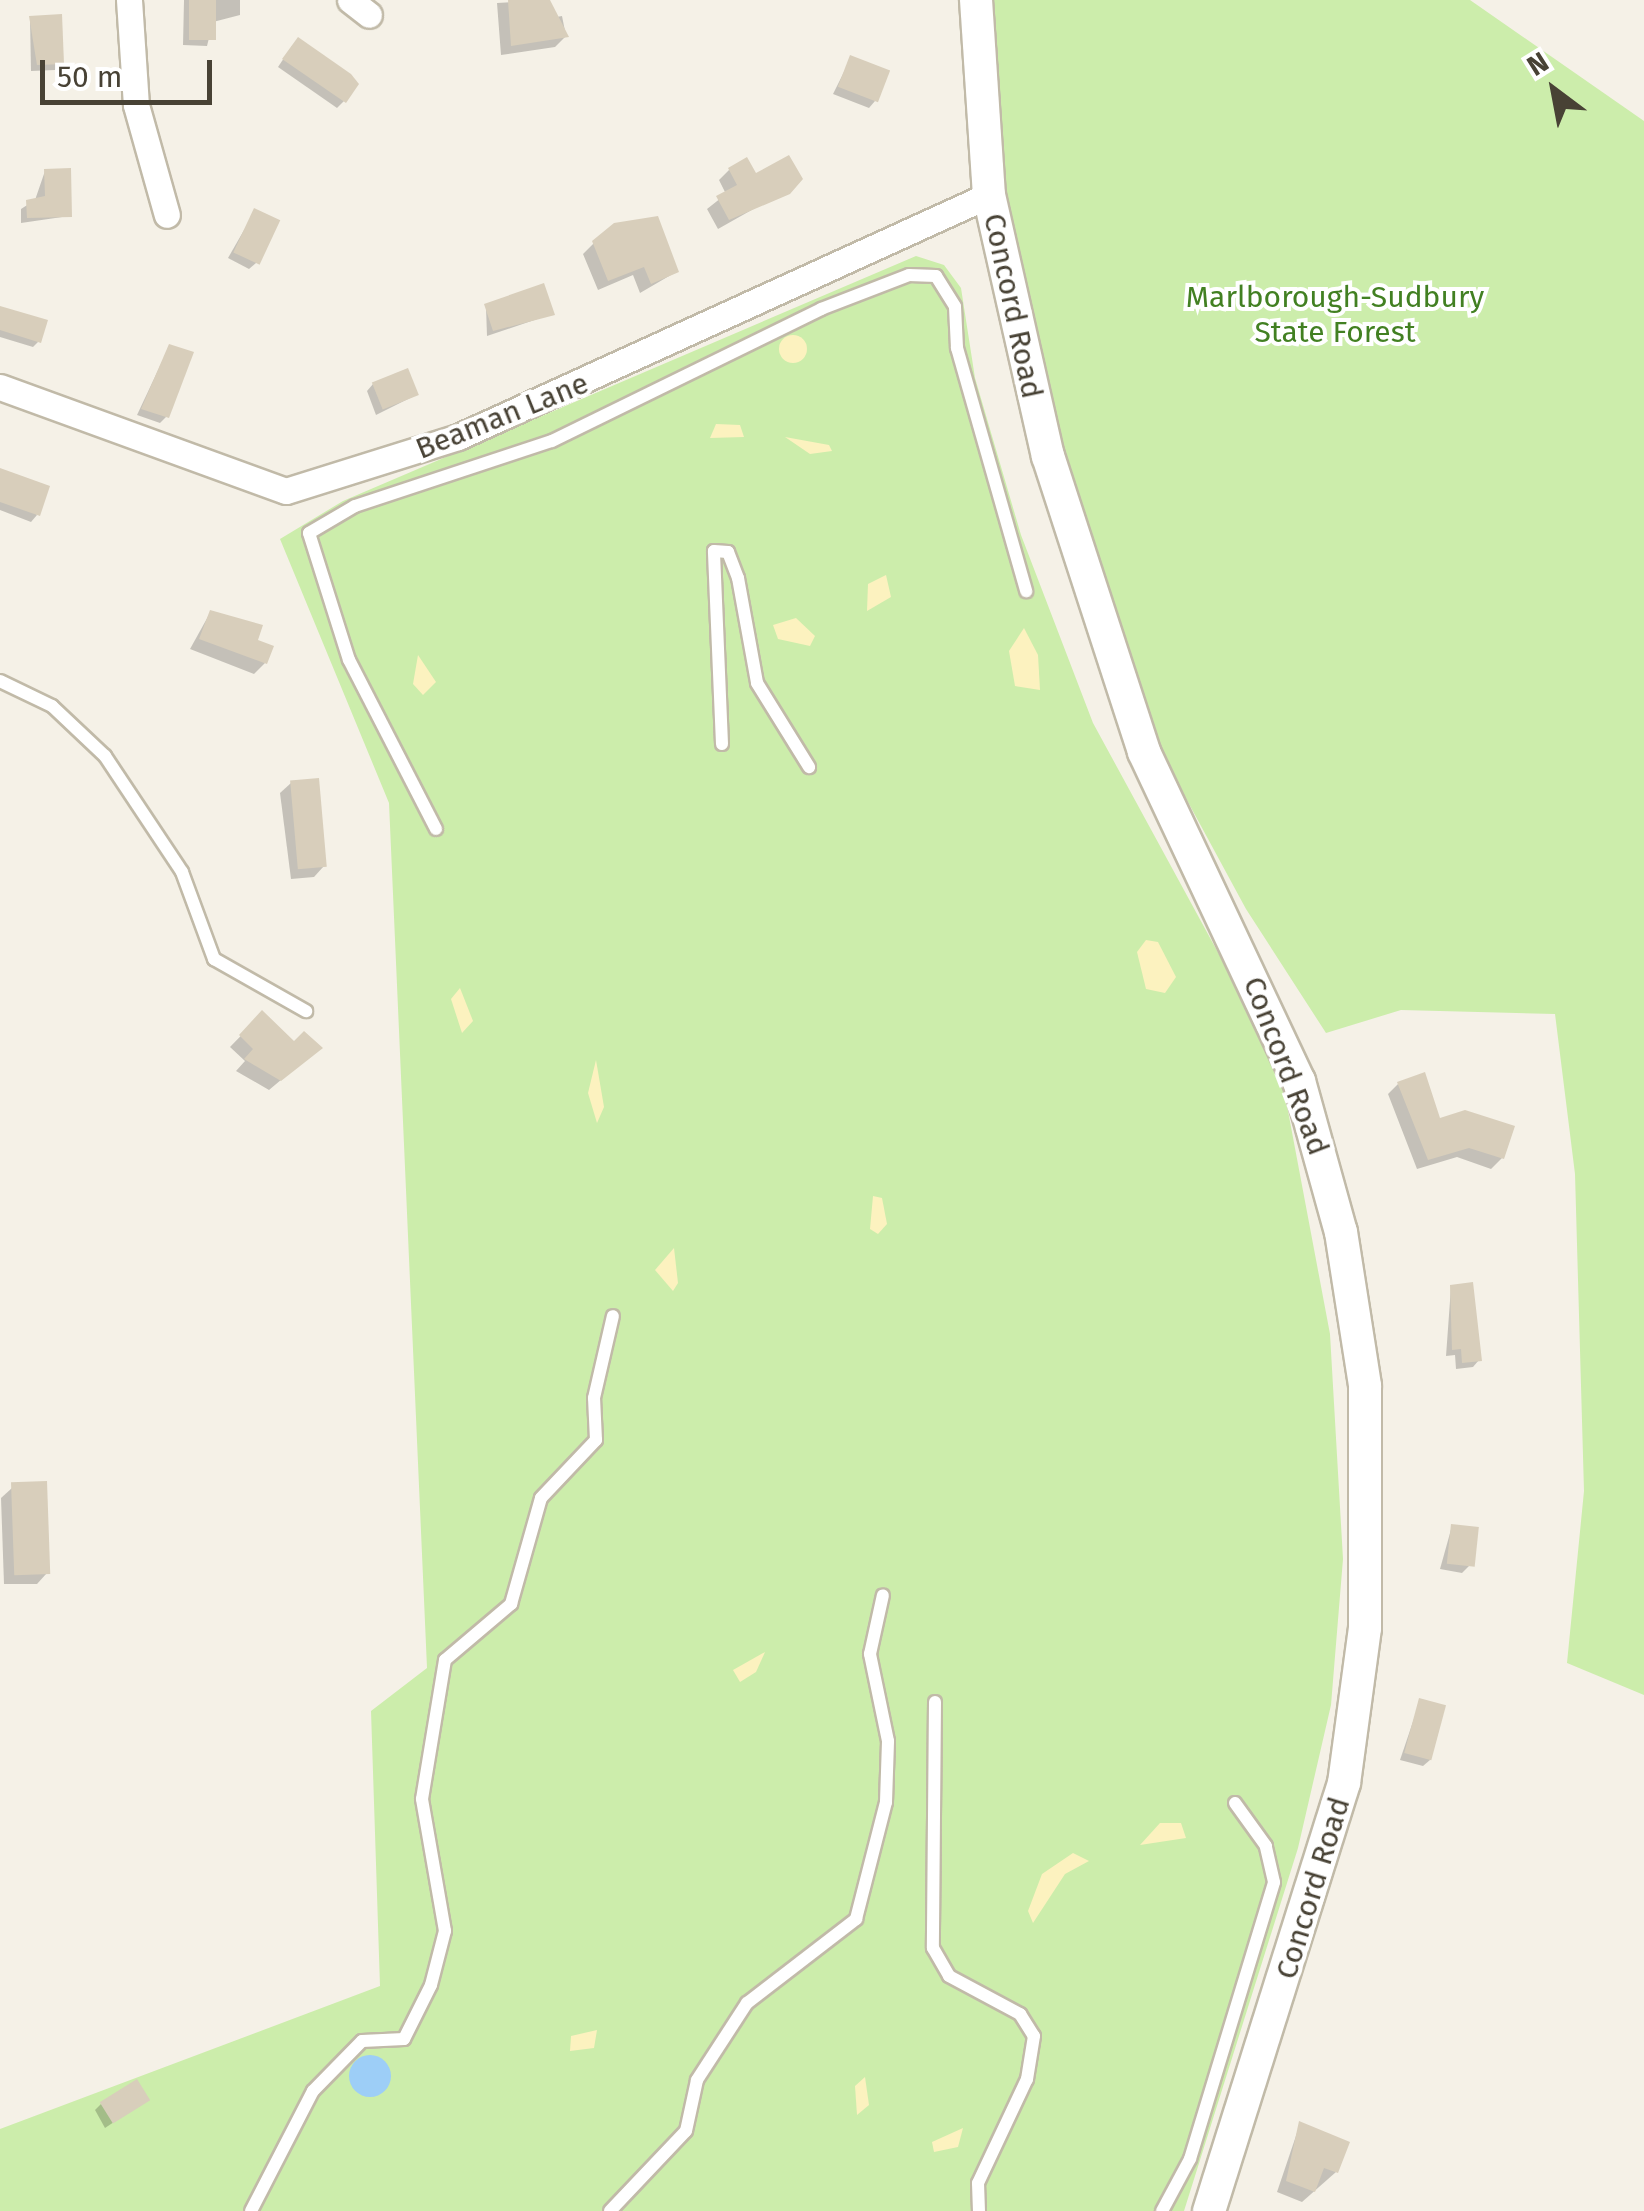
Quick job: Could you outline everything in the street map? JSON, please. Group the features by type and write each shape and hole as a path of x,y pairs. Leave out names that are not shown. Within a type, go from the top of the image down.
{"street":[{"path":"129,0 136,105 167,216"},
{"name":"Concord Road","path":"976,0 989,195 1035,406 1110,654 1316,1131 1365,1386 1365,1628 1344,1783 1209,2211"},
{"name":"Beaman Lane","path":"0,388 286,492 458,437 989,195"}],"lane":[{"path":"436,829 348,660 309,534 355,506 552,442 822,309 909,275 936,276 955,307 957,348 1026,592"},
{"path":"722,744 714,551 728,552 738,578 757,683 808,768"},
{"path":"0,681 52,706 105,756 182,872 214,959 306,1012"},
{"path":"251,2211 321,2080 362,2041 404,2038 431,1984 445,1931 422,1800 444,1660 511,1604 541,1498 596,1440 594,1398 612,1316"},
{"path":"610,2211 686,2132 697,2080 747,2002 856,1919 886,1802 888,1742 870,1654 882,1596"},
{"path":"934,1702 933,1948 949,1976 1020,2014 1034,2036 1027,2079 978,2183 979,2211"},
{"path":"1162,2211 1190,2159 1274,1882 1266,1846 1235,1803"}],"green space":[{"name":"Marlborough-Sudbury State Forest","path":"981,0 1470,0 1644,121 1644,1695 1567,1663 1584,1491 1575,1174 1555,1014 1401,1010 1326,1033 1246,909 1130,695 1017,303"},
{"path":"916,256 944,265 961,288 975,378 1021,535 1093,723 1294,1092 1285,1095 1330,1334 1343,1559 1331,1705 1298,1848 1184,2211 0,2211 0,2129 380,1986 371,1711 427,1668 389,803 280,539 343,501"}],"sand":[{"path":"793,335 803,339 807,349 803,359 793,363 783,359 779,349 783,339"},
{"path":"716,424 740,425 744,437 710,438"},
{"path":"785,437 829,445 832,451 810,454"},
{"path":"886,575 891,597 867,611 868,584"},
{"path":"796,618 815,636 810,646 778,639 773,625"},
{"path":"1024,628 1038,655 1040,690 1015,686 1009,651"},
{"path":"418,655 436,682 423,695 413,684"},
{"path":"1146,940 1158,942 1176,977 1165,993 1146,989 1137,952"},
{"path":"460,988 473,1021 462,1033 451,999"},
{"path":"596,1060 604,1107 597,1123 588,1093"},
{"path":"873,1196 882,1198 887,1224 878,1234 870,1229"},
{"path":"674,1248 678,1283 673,1291 655,1270"},
{"path":"765,1652 756,1672 740,1682 733,1670"},
{"path":"1160,1823 1181,1823 1186,1838 1140,1845"},
{"path":"1073,1853 1089,1861 1065,1874 1033,1923 1028,1911 1042,1874"},
{"path":"597,2030 594,2048 570,2051 571,2036"},
{"path":"865,2077 869,2105 857,2115 855,2086"},
{"path":"963,2128 958,2147 934,2152 932,2142"}],"water":[{"path":"370,2055 384,2062 391,2076 384,2090 370,2097 356,2090 349,2076 356,2062"}],"building":[{"path":"189,0 216,0 216,40 189,40"},
{"path":"508,0 550,0 569,37 511,46"},
{"path":"62,14 64,64 37,65 29,16"},
{"path":"298,37 351,74 359,84 346,103 282,59"},
{"path":"850,55 890,70 878,102 838,87"},
{"path":"789,155 803,179 790,194 729,220 716,196 737,185 728,168 747,157 756,173"},
{"path":"71,168 72,217 27,218 26,200 45,196 44,169"},
{"path":"254,208 280,220 260,265 233,252"},
{"path":"658,216 679,272 651,284 644,267 608,281 592,241 614,223"},
{"path":"544,283 555,315 493,331 484,304"},
{"path":"0,306 48,320 41,343 0,330"},
{"path":"169,344 194,352 169,418 141,409"},
{"path":"408,368 419,395 383,409 372,383"},
{"path":"0,468 50,486 40,516 0,502"},
{"path":"210,610 263,625 258,640 274,646 267,664 199,639"},
{"path":"319,778 327,867 298,869 290,781"},
{"path":"262,1010 294,1041 304,1031 323,1048 281,1081 244,1059 253,1049 239,1035"},
{"path":"1425,1072 1440,1118 1465,1110 1515,1126 1504,1159 1469,1148 1428,1160 1397,1082"},
{"path":"1473,1282 1482,1361 1462,1363 1461,1349 1452,1350 1450,1285"},
{"path":"47,1481 50,1574 14,1575 11,1482"},
{"path":"1451,1524 1479,1527 1475,1567 1447,1564"},
{"path":"1419,1698 1446,1705 1431,1760 1404,1753"},
{"path":"137,2079 150,2100 113,2124 100,2102"},
{"path":"1299,2121 1350,2142 1338,2173 1324,2168 1315,2192 1286,2181"}]}
